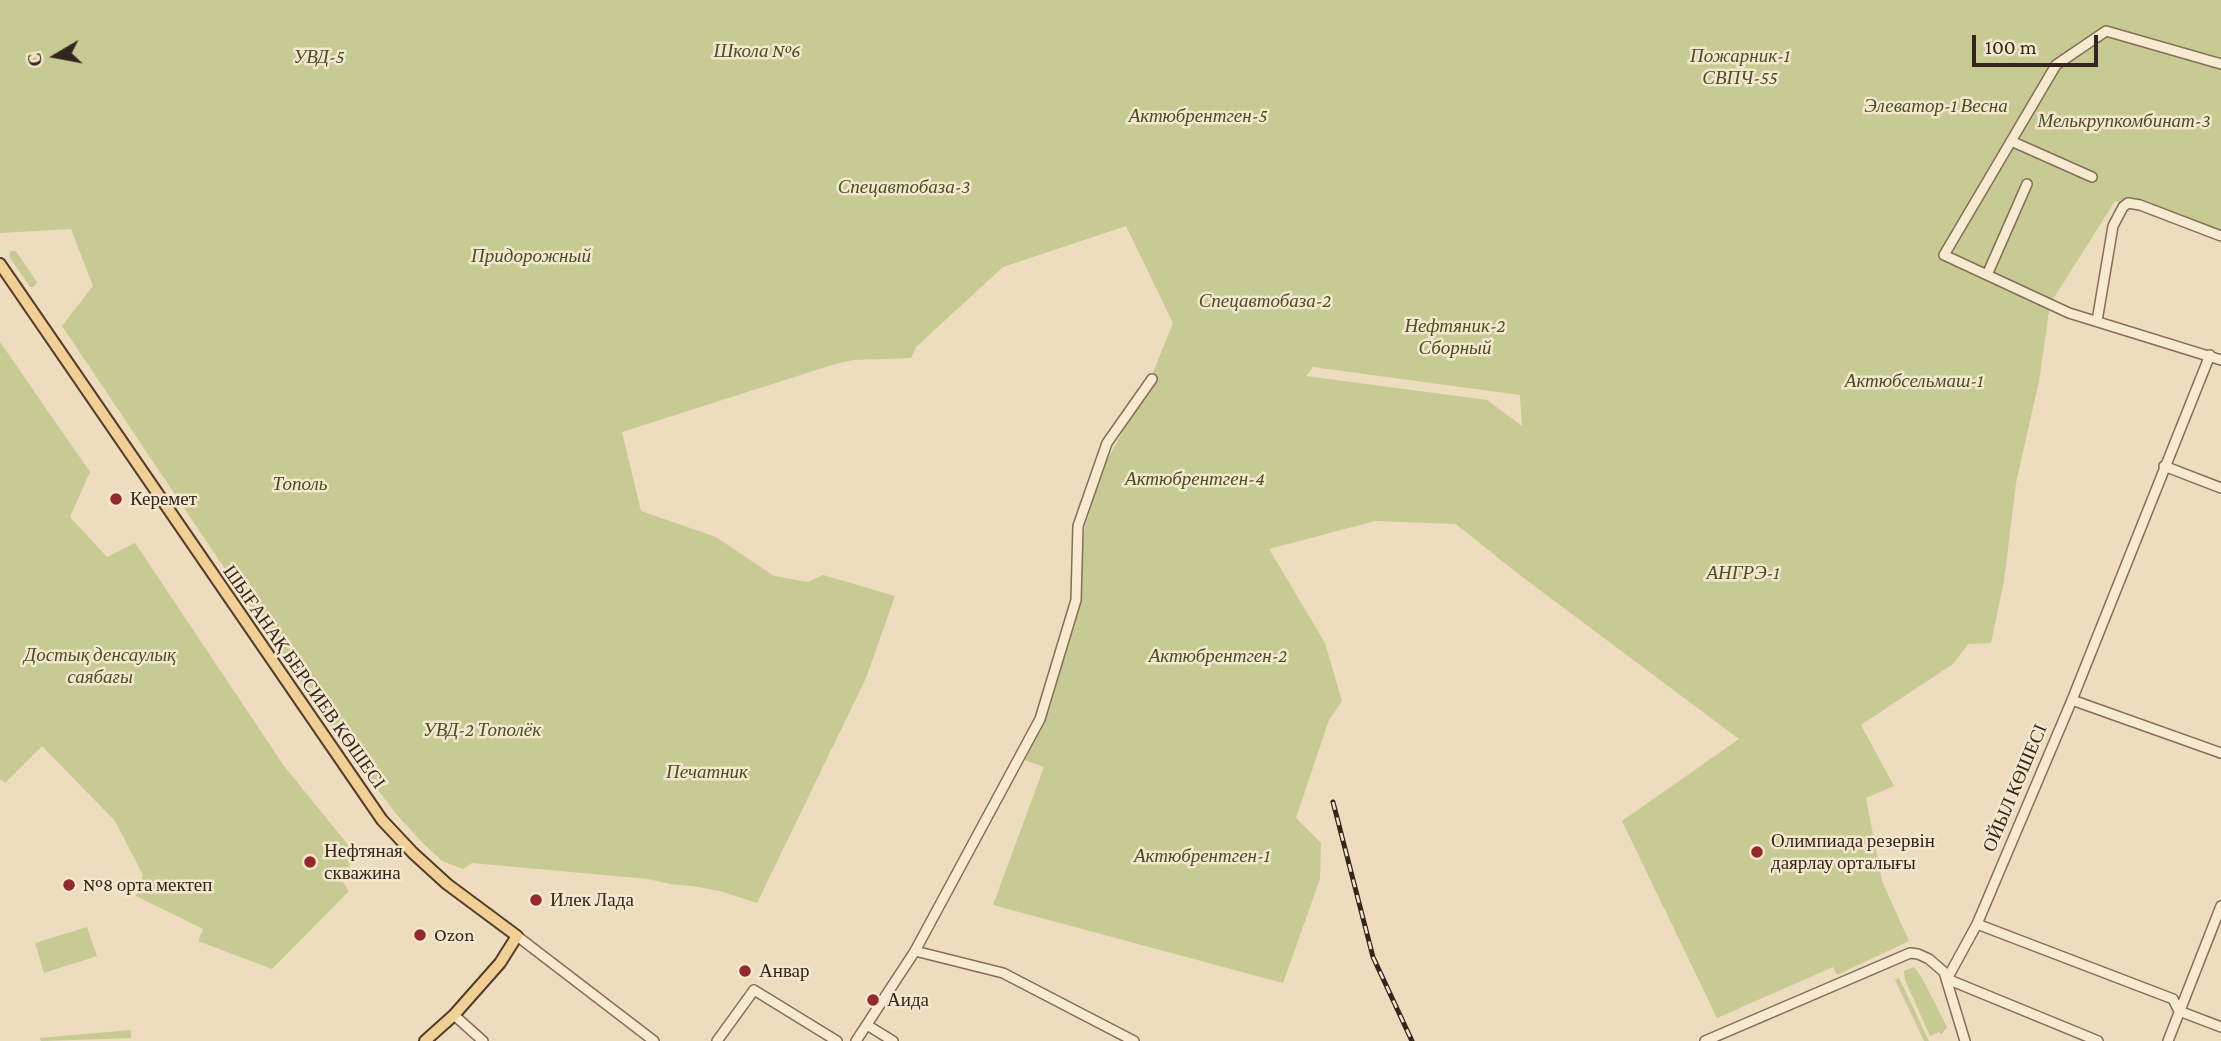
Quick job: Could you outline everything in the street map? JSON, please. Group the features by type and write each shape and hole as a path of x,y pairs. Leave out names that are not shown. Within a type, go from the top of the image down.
{"main road":[{"name":"ШЫҒАНАҚ БЕРСИЕВ КӨШЕСІ","path":"0,264 382,820 447,884 517,936"},
{"path":"425,1041 454,1015 500,963 517,936"}],"street":[{"path":"2221,64 2106,31 2056,65 1944,255 2069,313 2221,359"},
{"path":"2011,141 2092,177"},
{"path":"1987,275 2026,184"},
{"path":"2097,321 2113,226 2128,203 2140,205 2221,236"},
{"name":"ОЙЫЛ КӨШЕСІ","path":"1947,979 1977,924 2072,700 2210,355"},
{"path":"856,1041 915,951 1040,719 1076,600 1078,526 1107,443 1152,379"},
{"path":"2164,466 2221,488"},
{"path":"2072,700 2221,753"},
{"path":"2168,1041 2221,906"},
{"path":"1977,924 2174,999 2179,1012 2221,1027"},
{"name":"ШЫҒАНАҚ БЕРСИЕВ КӨШЕСІ","path":"517,936 654,1041"},
{"path":"915,951 1003,973 1134,1041"},
{"path":"1704,1041 1910,953 1929,959 1944,972 1965,1041"},
{"path":"1947,979 2098,1041"},
{"path":"717,1041 754,990 837,1041"},
{"path":"454,1015 483,1041"},
{"path":"867,1026 893,1041"}],"green space":[{"path":"0,0 2221,0 2221,240 2115,201 2050,304 2039,381 2016,483 2004,581 1991,643 1968,644 1953,664 1861,725 1894,786 1866,798 1882,881 1909,941 1837,975 1833,967 1717,1018 1622,821 1739,739 1517,573 1456,524 1375,521 1269,549 1325,643 1342,701 1329,720 1296,818 1321,843 1320,879 1283,983 993,905 1044,767 1019,758 1040,719 1074,604 1084,531 1100,473 1148,385 1173,323 1126,226 1003,267 916,347 911,358 853,360 835,364 622,432 641,511 716,537 774,576 808,582 823,575 895,596 866,678 757,903 720,891 648,879 472,863 463,869 442,861 398,816 345,748 62,326 93,286 71,229 0,233","holes":["1313,367 1520,395 1522,426 1487,400 1306,376"]},
{"path":"11,251 16,251 37,282 34,287 30,287 9,256"},
{"name":"Достық денсаулық саябағы","path":"0,342 90,472 70,517 107,557 135,543 284,766 358,857 339,876 349,891 272,969 198,941 203,929 136,896 143,875 115,821 42,746 5,783 0,779"},
{"path":"87,927 97,956 44,973 35,943"},
{"path":"1914,967 1947,1027 1941,1035 1939,1032 1930,1036 1905,980 1904,971"},
{"path":"1899,978 1929,1041 1924,1041 1895,980"},
{"path":"131,1030 131,1038 41,1041 40,1038"}],"railway":[{"path":"1333,802 1373,957 1412,1041"}],"place":[{"name":"Керемет","path":"116,499"},
{"name":"Олимпиада резервін даярлау орталығы","path":"1757,852"},
{"name":"Нефтяная скважина","path":"310,862"},
{"name":"№8 орта мектеп","path":"69,885"},
{"name":"Илек Лада","path":"536,900"},
{"name":"Ozon","path":"420,935"},
{"name":"Анвар","path":"745,971"},
{"name":"Аида","path":"873,1000"}],"park label":[{"name":"Школа №6","path":"757,51"},
{"name":"УВД-5","path":"319,57"},
{"name":"Пожарник-1 СВПЧ-55","path":"1740,67"},
{"name":"Элеватор-1 Весна","path":"1936,106"},
{"name":"Актюбрентген-5","path":"1198,116"},
{"name":"Мелькрупкомбинат-3","path":"2124,121"},
{"name":"Спецавтобаза-3","path":"904,187"},
{"name":"Придорожный","path":"531,256"},
{"name":"Спецавтобаза-2","path":"1265,301"},
{"name":"Нефтяник-2 Сборный","path":"1455,337"},
{"name":"Актюбсельмаш-1","path":"1914,381"},
{"name":"Актюбрентген-4","path":"1195,479"},
{"name":"Тополь","path":"300,484"},
{"name":"АНГРЭ-1","path":"1743,573"},
{"name":"Актюбрентген-2","path":"1218,656"},
{"name":"УВД-2 Тополёк","path":"482,730"},
{"name":"Печатник","path":"707,772"},
{"name":"Актюбрентген-1","path":"1202,856"}]}
